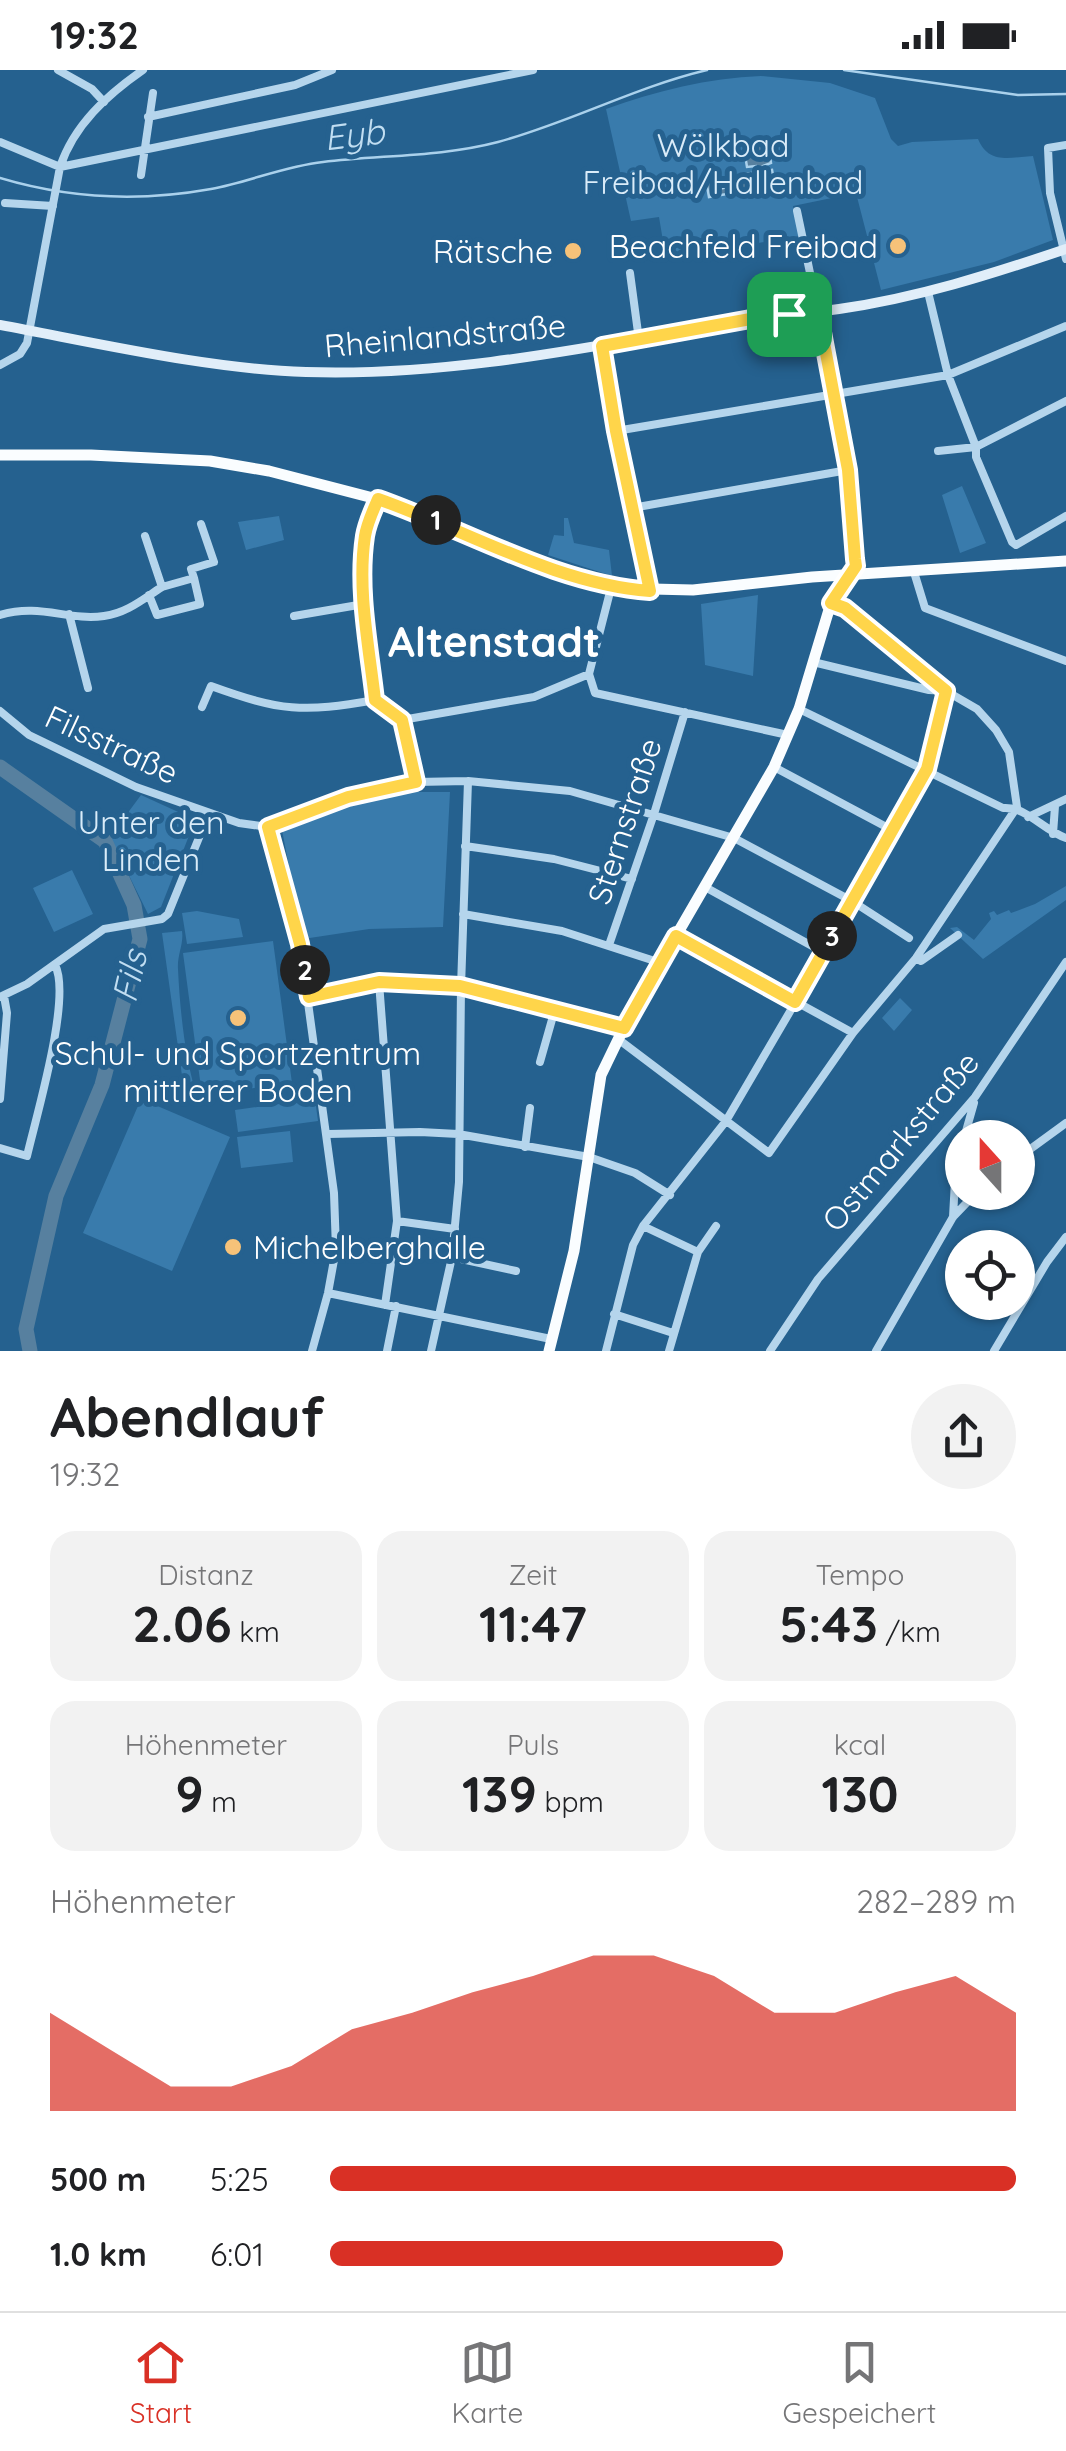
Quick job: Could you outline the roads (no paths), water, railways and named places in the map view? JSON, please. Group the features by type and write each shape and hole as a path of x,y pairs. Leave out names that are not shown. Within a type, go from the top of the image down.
{"main road":[{"name":"Rheinlandstraße","path":"0,324 246,367 307,372 456,365 602,346 928,292 1065,253"},
{"path":"550,1345 574,1251 597,1092 621,1034 774,767 799,709 831,603 856,566 848,470 818,311"},
{"path":"0,455 210,461 311,480 378,499 564,574 611,588 650,591 1066,561"}],"street":[{"path":"58,70 92,89 104,102"},
{"path":"0,365 20,354 29,330 68,142 104,102 143,70"},
{"path":"148,118 295,85 332,70"},
{"path":"0,142 59,171 143,150 534,70"},
{"path":"141,175 152,93"},
{"path":"1065,253 1050,192 1048,148 1066,144"},
{"path":"5,202 53,203"},
{"path":"798,211 818,311"},
{"path":"630,273 639,340"},
{"path":"928,292 948,375 976,447 976,457 1012,542 1016,545 1066,516"},
{"path":"616,431 948,375 1066,326"},
{"path":"602,346 650,591"},
{"path":"938,450 976,447 1066,401"},
{"path":"632,508 848,470"},
{"path":"375,700 364,604 365,536 378,499"},
{"path":"149,595 157,615 200,604 191,569 214,562 201,524"},
{"path":"146,536 162,587"},
{"path":"914,572 925,608 1066,662"},
{"path":"0,615 42,609 105,616 127,610 162,587 194,578"},
{"path":"611,588 589,674 595,693 788,735"},
{"path":"831,603 845,608 946,691 977,709 1009,752 1017,807 1053,834 1066,838"},
{"path":"294,616 364,604"},
{"path":"70,614 88,688"},
{"path":"814,662 946,691"},
{"path":"402,720 534,697 589,674"},
{"path":"202,707 211,686 292,710 375,700 402,720 416,782"},
{"path":"606,1351 633,1245 643,1226 726,1122 927,769 946,691"},
{"path":"799,709 1003,808 1017,807"},
{"name":"Filsstraße","path":"0,712 28,736 136,786 240,824 268,827"},
{"name":"Sternstraße","path":"609,946 685,712"},
{"path":"774,767 892,830"},
{"path":"430,1351 455,1229 468,781"},
{"path":"312,1351 336,1249 328,1134 300,944 268,827 348,797 416,782 468,781 570,790 734,838 852,901 909,938"},
{"path":"1028,817 1066,799"},
{"path":"1038,823 1055,806"},
{"path":"1053,834 1055,806"},
{"path":"309,997 379,982 460,986 555,1010 621,1034 726,1122 769,1152 853,1033 916,958 1017,807"},
{"path":"0,1098 7,1013 2,997 104,930 162,918 173,907 208,813"},
{"path":"465,846 554,858 632,879"},
{"path":"705,887 823,952"},
{"path":"463,914 543,927 661,963"},
{"path":"916,958 922,961 958,935"},
{"path":"676,936 853,1033"},
{"name":"Ostmarkstraße","path":"770,1351 818,1278 975,1097 1066,962"},
{"path":"0,1148 27,1156 51,1057 59,1004 60,975 55,965"},
{"path":"379,982 397,1220 385,1305"},
{"path":"540,1062 555,1010"},
{"path":"969,1120 975,1097"},
{"path":"525,1146 530,1108"},
{"path":"1035,1146 1066,1123"},
{"path":"328,1134 458,1134 589,1157 635,1173 670,1195"},
{"path":"953,1210 953,1217"},
{"path":"876,1351 960,1210"},
{"path":"397,1220 455,1229"},
{"path":"643,1226 698,1252"},
{"path":"669,1351 698,1252 716,1226"},
{"path":"994,1351 1066,1237"},
{"path":"452,1256 516,1271"},
{"path":"328,1293 550,1345"},
{"path":"387,1351 396,1306"},
{"path":"614,1314 674,1333"}],"waterway":[{"name":"Eyb","path":"0,178 79,194 131,197 184,193 309,164 433,153 498,142 707,70"},
{"name":"Eyb","path":"844,70 1018,95 1066,94"},
{"name":"Fils","path":"0,767 105,841 134,905 140,939 102,1085 56,1196 26,1329 30,1351"}],"place":[{"name":"Beachfeld Freibad","path":"898,246"},
{"name":"Rätsche","path":"573,251"},
{"name":"Schul- und Sportzentrum mittlerer Boden","path":"238,1018"},
{"name":"Michelberghalle","path":"233,1247"}],"district":[{"name":"Altenstadt","path":"494,641"}],"park label":[{"name":"Wölkbad Freibad/Hallenbad","path":"723,164"},
{"name":"Unter den Linden","path":"151,840"}]}
